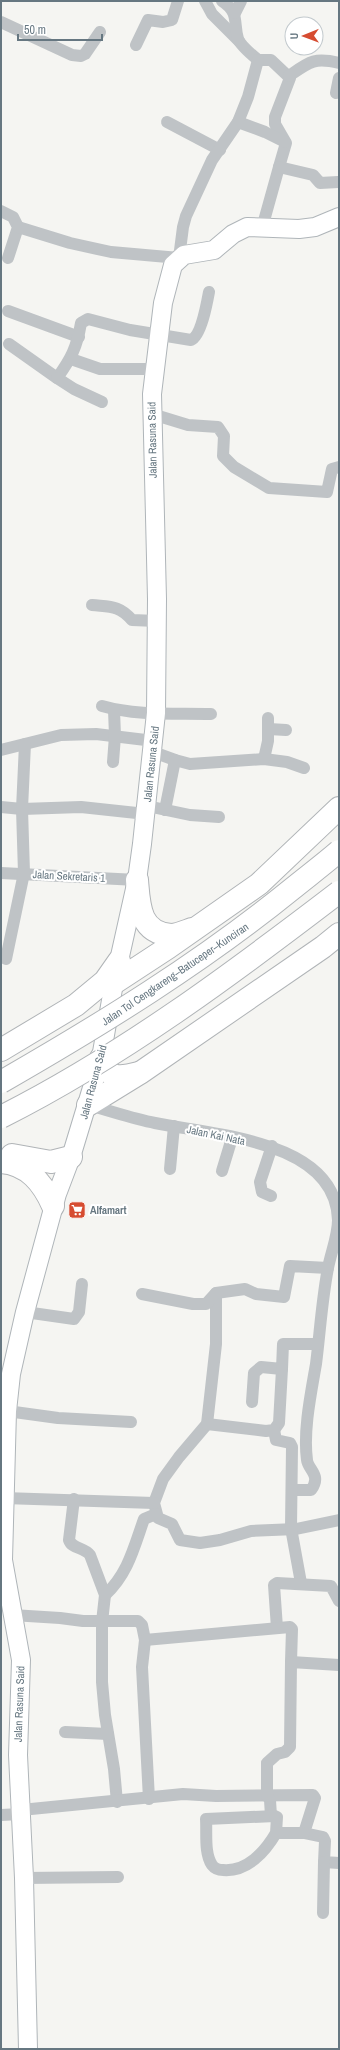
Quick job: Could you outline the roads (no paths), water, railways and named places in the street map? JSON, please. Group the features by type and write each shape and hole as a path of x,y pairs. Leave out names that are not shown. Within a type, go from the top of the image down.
{"highway":[{"path":"114,982 198,927 259,884 339,808"},
{"name":"Jalan Tol Cengkareng–Batuceper–Kunciran","path":"1,1082 87,1032 171,979 252,921 339,850"},
{"path":"137,880 140,911 145,921 156,931 172,935 198,927"},
{"path":"1,1117 101,1060 172,1013 264,949 339,892"},
{"path":"88,1105 140,1073 323,947 339,934"},
{"path":"1,1050 76,1005 105,981 119,961"},
{"path":"76,1005 86,1003 98,1005 105,1008 108,1016"},
{"path":"101,1058 105,1070 114,1076 124,1077 140,1073"},
{"path":"1,1157 12,1155 51,1162 71,1157"},
{"path":"1,1162 16,1165 30,1172 41,1182 53,1206"}],"main road":[{"path":"179,258 190,254 214,250 233,234 243,229 299,229 315,227 339,217"},
{"name":"Jalan Rasuna Said","path":"28,2049 24,1878 17,1739 21,1660 7,1623 3,1560 7,1411 11,1374 25,1312 53,1206 88,1105 101,1058 114,982 137,880 156,713 157,592 152,414 154,369 169,276 173,265 179,258"}],"street":[{"path":"136,45 148,20 164,22 172,20 178,1"},
{"path":"205,1 212,14 258,60 271,60 289,76 290,81 275,117 275,124 286,143 262,228"},
{"path":"222,1 235,13"},
{"path":"238,41 235,13 241,1"},
{"path":"1,22 72,55 81,56 85,54 100,32"},
{"path":"289,76 307,64 321,59 339,62"},
{"path":"18,227 70,243 111,252 179,258 186,216 205,174 238,122 248,97 258,60"},
{"path":"336,94 339,78"},
{"path":"167,122 220,150"},
{"path":"238,122 265,132 286,143"},
{"path":"279,167 313,175 320,183 338,182"},
{"path":"1,211 13,217 18,227 8,258"},
{"path":"57,378 71,359 79,336 80,323 88,319 130,330 194,340 206,310 209,292"},
{"path":"8,311 79,336"},
{"path":"9,344 74,389 102,402"},
{"path":"71,359 100,370 154,369"},
{"path":"152,414 188,425 218,427 224,436 223,456 234,467 269,488 327,492 332,469 339,467"},
{"path":"92,605 116,607 124,610 132,620 157,621"},
{"path":"102,706 114,710 156,713 211,714"},
{"path":"113,762 115,736 114,710"},
{"path":"264,759 269,724 286,730"},
{"path":"1,750 61,736 96,734 115,736 153,746 175,760 202,764 240,759 264,759 287,762 304,768"},
{"path":"6,959 24,873 22,809 25,744"},
{"path":"165,810 175,760"},
{"path":"1,807 22,809 81,807 165,810 190,815 219,817"},
{"name":"Jalan Sekretaris 1","path":"1,873 137,880"},
{"name":"Jalan Kai Nata","path":"88,1105 156,1123 272,1146 294,1156 315,1171 334,1190 338,1233 328,1268 308,1416 307,1462 315,1473 315,1480 311,1490 292,1490"},
{"path":"170,1169 174,1126"},
{"path":"222,1171 232,1138"},
{"path":"271,1196 262,1192 259,1185 272,1146"},
{"path":"142,1294 193,1304 206,1304 216,1294 245,1289 256,1294 284,1297 290,1266 328,1268"},
{"path":"25,1312 74,1319 79,1312 82,1284"},
{"path":"105,1595 114,1587 123,1574 144,1519 155,1509 163,1479 178,1457 207,1424 216,1344 216,1294"},
{"path":"207,1424 266,1431 274,1430 280,1423 283,1344 318,1344"},
{"path":"252,1402 256,1370 261,1367 282,1369"},
{"path":"7,1411 58,1418 131,1422"},
{"path":"274,1430 276,1440 290,1443 292,1446 291,1528 301,1584"},
{"path":"4,1498 74,1499 155,1509"},
{"path":"74,1499 68,1536 70,1543 87,1551 90,1555 105,1595 102,1622 102,1682 105,1715 114,1769 116,1802"},
{"path":"155,1509 161,1520 172,1524 178,1537 184,1542 200,1543 220,1540 251,1531 291,1528 296,1529 339,1520"},
{"path":"277,1628 274,1585 278,1583 331,1586 336,1592 339,1601"},
{"path":"7,1623 138,1621 144,1629 145,1640 142,1652 142,1667 149,1799"},
{"path":"145,1640 277,1628 292,1628 290,1747 285,1752 278,1754 267,1763 267,1796 270,1800 271,1816"},
{"path":"291,1662 339,1665"},
{"path":"65,1732 108,1734"},
{"path":"1,1815 183,1794 216,1796 314,1796 315,1798 304,1833"},
{"path":"271,1816 276,1817 276,1833 251,1863 232,1871 217,1870 212,1865 207,1849 206,1819 271,1816"},
{"path":"276,1833 304,1833 321,1836 324,1839 323,1913"},
{"path":"324,1862 339,1863"},
{"path":"24,1878 118,1877"}],"place":[{"name":"Alfamart","path":"77,1210"}]}
